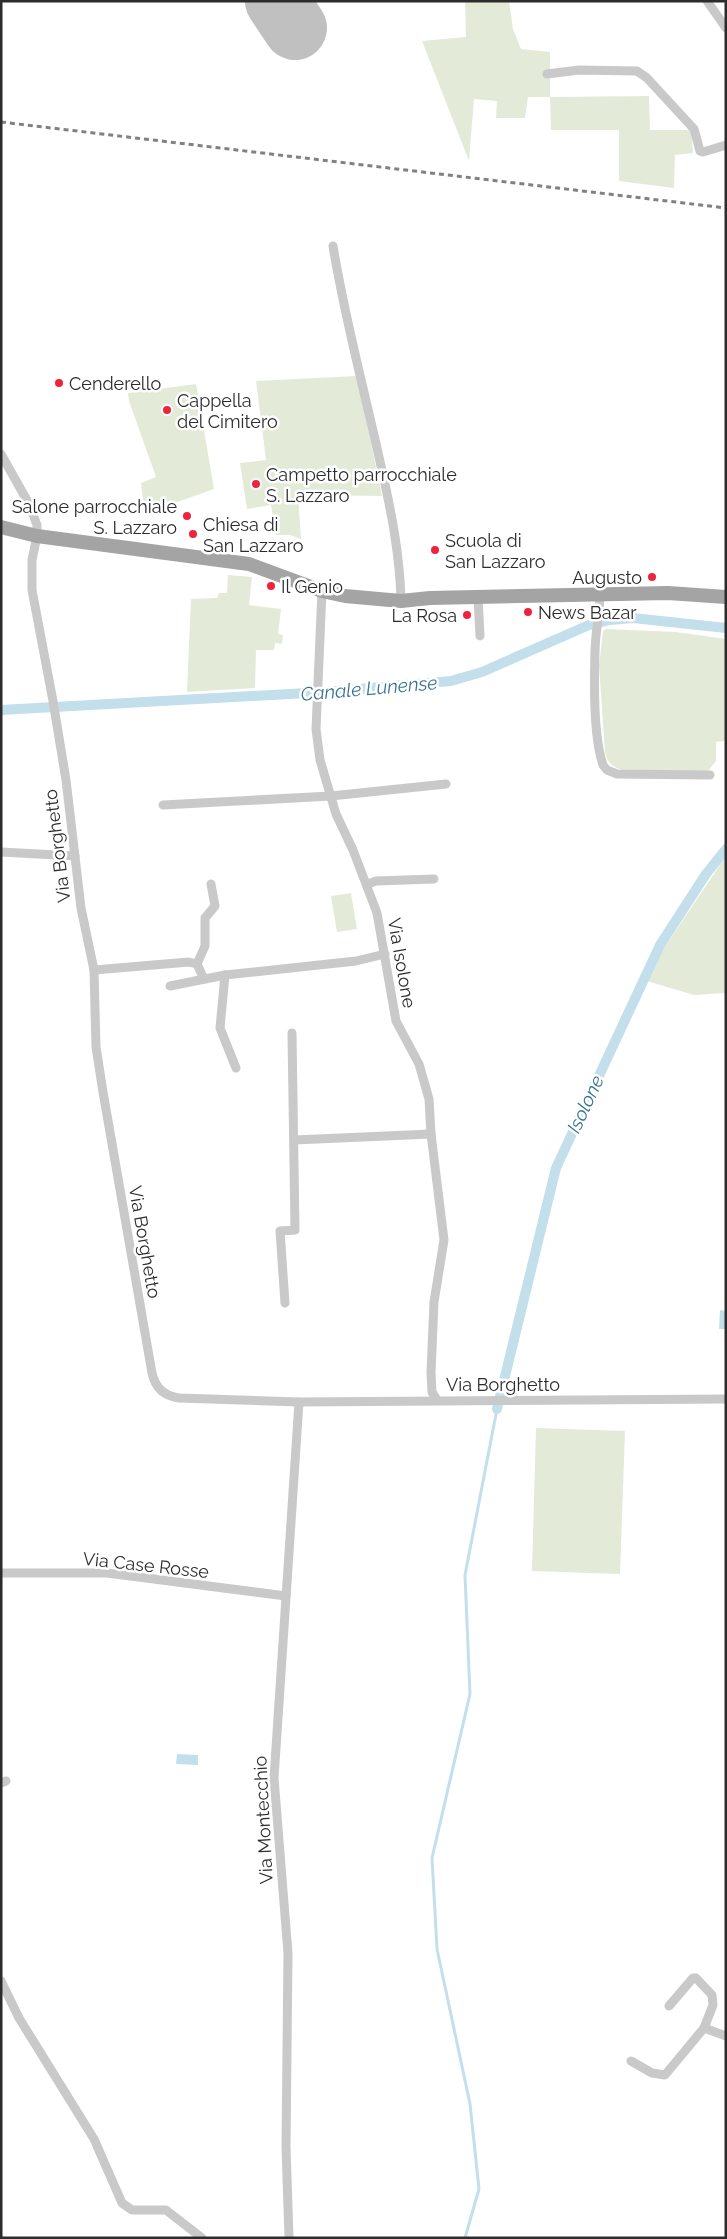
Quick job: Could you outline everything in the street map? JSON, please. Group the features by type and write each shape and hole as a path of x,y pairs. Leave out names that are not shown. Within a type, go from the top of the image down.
{"main road":[{"path":"1,526 38,536 249,564 322,591 369,600 401,601 478,597 668,593 726,597"}],"street":[{"path":"707,1 726,28"},
{"path":"547,74 579,70 637,71 647,78 694,130 700,151 703,152 726,146"},
{"path":"333,246 339,283 387,496 400,572 401,601"},
{"path":"1,454 29,504 37,525 38,536"},
{"name":"Via Borghetto","path":"38,536 32,560 32,590 53,701 81,908 94,970 96,1047 140,1307 155,1383 167,1395 179,1398 299,1402 726,1399"},
{"name":"Via Isolone","path":"322,591 316,729 324,777 336,814 368,884 377,913 396,1021 419,1064 429,1099 431,1134 444,1240 434,1302 432,1328 432,1392 437,1400"},
{"path":"600,594 599,629 595,650 596,714 602,765 607,770 617,774 710,775"},
{"path":"478,597 480,636"},
{"path":"163,805 331,796 446,784"},
{"path":"1,852 75,856"},
{"path":"368,884 376,881 434,879"},
{"path":"204,979 197,964 205,946 205,918 216,906 211,884"},
{"path":"170,986 225,975 356,961 385,954"},
{"path":"94,970 189,962 197,964"},
{"path":"225,975 220,1028 236,1068"},
{"path":"285,1303 280,1231 294,1230 292,1033"},
{"path":"294,1140 431,1134"},
{"name":"Via Montecchio","path":"289,2238 286,2147 288,1953 274,1778 299,1402"},
{"name":"Via Case Rosse","path":"1,1573 107,1573 286,1596"},
{"path":"631,2061 652,2073 665,2075 704,2028 713,2005 712,1995 696,1978 693,1978 669,2006"},
{"path":"1,1981 19,2018 94,2138 122,2203 132,2210 166,2210 202,2238"},
{"path":"704,2028 726,2036"}],"green space":[{"path":"465,1 509,1 513,29 521,49 550,52 550,97 528,97 525,118 496,118 497,101 474,99 469,161 422,41 466,37"},
{"path":"649,96 650,130 691,130 693,153 675,155 674,188 619,181 619,130 551,130 550,97"},
{"path":"357,376 382,496 298,495 301,539 290,535 276,535 271,505 247,509 240,463 266,460 256,381"},
{"path":"196,384 214,489 166,506 144,507 141,483 156,477 129,401 128,393"},
{"path":"228,575 252,577 249,605 281,609 278,634 283,635 282,644 275,643 274,650 256,650 255,688 187,692 191,599 217,598 219,593 227,593"},
{"path":"606,629 676,632 726,639 726,736 724,741 716,742 716,761 708,771 623,771 609,762 605,752 599,666 603,631"},
{"path":"726,856 726,993 694,995 647,981 660,954"},
{"path":"351,893 357,929 337,932 331,896"},
{"path":"536,1428 625,1431 620,1574 532,1571"}],"water":[{"path":"720,1310 726,1311 726,1329 719,1329"},
{"path":"177,1754 198,1755 198,1765 176,1764"}],"waterway":[{"name":"Canale Lunense","path":"1,710 325,692 451,681 482,672 589,625 610,620 633,618 726,628"},
{"name":"Isolone","path":"497,1409 556,1168 660,945 706,874 726,849"},
{"path":"465,2238 479,2189 470,2104 437,1949 432,1858 470,1694 465,1575 497,1409"}],"runway":[{"path":"277,1 295,28"}],"railway":[{"path":"1,122 726,208"}],"place":[{"name":"Cenderello","path":"59,383"},
{"name":"Cappella del Cimitero","path":"167,410"},
{"name":"Campetto parrocchiale S. Lazzaro","path":"256,484"},
{"name":"Salone parrocchiale S. Lazzaro","path":"187,516"},
{"name":"Chiesa di San Lazzaro","path":"193,534"},
{"name":"Scuola di San Lazzaro","path":"435,550"},
{"name":"Augusto","path":"652,577"},
{"name":"Il Genio","path":"271,586"},
{"name":"News Bazar","path":"528,612"},
{"name":"La Rosa","path":"467,615"}]}
